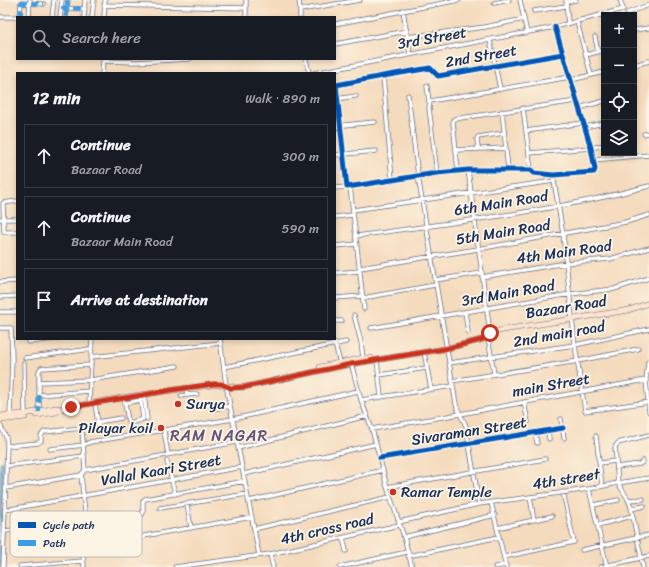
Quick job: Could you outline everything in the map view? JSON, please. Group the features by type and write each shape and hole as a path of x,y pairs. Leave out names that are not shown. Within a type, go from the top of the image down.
{"main road":[{"name":"Bazaar Road","path":"350,362 377,360 446,348 507,331 572,321 649,305"},
{"path":"0,416 25,414 56,408 61,409 92,403 124,400 215,384 234,388 245,387 363,358 438,346 446,348"},
{"path":"228,386 350,362"},
{"path":"0,420 56,412 61,409"}],"street":[{"path":"52,16 54,0"},
{"path":"60,16 62,0"},
{"path":"66,16 68,0"},
{"path":"84,16 85,0"},
{"path":"92,16 94,0"},
{"path":"104,16 105,0"},
{"path":"246,0 246,16"},
{"path":"298,0 300,16"},
{"path":"300,10 360,0"},
{"path":"336,24 459,0"},
{"path":"494,3 509,0"},
{"path":"520,0 527,33"},
{"path":"534,11 576,0"},
{"path":"620,0 625,12"},
{"path":"20,16 21,3 30,2 44,4"},
{"path":"29,16 30,2"},
{"path":"566,3 568,24"},
{"path":"104,5 245,8"},
{"path":"632,12 649,5"},
{"path":"61,8 85,9"},
{"name":"3rd Street","path":"613,12 623,9"},
{"path":"403,10 410,54"},
{"name":"3rd Street","path":"319,72 527,33 601,16"},
{"path":"0,18 16,17"},
{"path":"407,37 485,27 524,19"},
{"path":"577,22 591,75"},
{"path":"336,188 436,173 468,170 531,170 534,173 553,175 594,172 594,160 591,148 555,27"},
{"path":"637,30 649,28"},
{"path":"336,44 407,31"},
{"path":"595,37 598,52"},
{"path":"490,40 500,89"},
{"path":"586,55 601,51"},
{"name":"2nd Street","path":"383,76 430,68 438,76 563,54"},
{"path":"102,72 103,60 136,62 172,60"},
{"path":"306,60 309,72"},
{"path":"637,64 649,61"},
{"path":"429,102 601,73"},
{"path":"364,309 353,210 348,187 336,99 336,86 338,84 383,76 392,179"},
{"path":"427,86 436,173"},
{"path":"408,95 418,176 435,285 442,316 457,411 464,419 479,504"},
{"path":"336,99 356,96"},
{"path":"458,171 453,122 454,119 577,101"},
{"path":"579,108 601,102"},
{"path":"524,108 531,170"},
{"path":"502,112 508,169"},
{"path":"336,126 375,122"},
{"path":"526,131 601,122"},
{"path":"478,149 478,137 504,133"},
{"path":"644,134 649,133"},
{"path":"529,152 601,146"},
{"path":"456,150 506,148"},
{"path":"336,155 376,151"},
{"path":"637,155 649,156"},
{"path":"594,160 624,156"},
{"path":"468,170 494,374"},
{"path":"553,175 563,234 572,321 585,411 648,402"},
{"path":"353,210 554,181"},
{"name":"6th Main Road","path":"356,236 475,220 559,206 624,193 649,186"},
{"path":"16,202 3,202 2,218 4,232 16,232"},
{"name":"5th Main Road","path":"336,273 431,255 478,249 563,234 626,222 649,214"},
{"path":"336,217 353,215"},
{"path":"2,218 16,219"},
{"path":"336,246 357,244"},
{"name":"4th Main Road","path":"435,280 610,258 649,248"},
{"name":"3rd Main Road","path":"371,328 570,294 614,288 649,278"},
{"path":"0,282 16,281"},
{"path":"336,298 363,297 435,285"},
{"path":"0,298 16,296"},
{"path":"0,312 16,312"},
{"path":"466,312 468,332"},
{"path":"354,316 362,342 363,358"},
{"path":"336,321 342,321"},
{"path":"0,328 16,328"},
{"path":"10,415 12,328"},
{"name":"2nd main road","path":"449,363 575,345 649,329"},
{"path":"28,342 47,340"},
{"path":"92,340 90,391 99,431"},
{"path":"91,357 220,341 230,406 259,556"},
{"path":"224,367 346,342"},
{"path":"337,343 340,363"},
{"path":"25,358 91,349"},
{"path":"452,381 578,362 638,349"},
{"path":"424,352 431,389"},
{"path":"377,360 381,396"},
{"path":"649,361 647,382 649,412"},
{"path":"350,362 358,391 372,429 387,487 404,537 412,567"},
{"path":"24,363 25,414"},
{"path":"39,412 39,371 41,368 91,365"},
{"path":"39,382 90,380 177,366"},
{"path":"379,375 427,368"},
{"name":"main Street","path":"372,429 647,382"},
{"path":"361,400 453,386"},
{"path":"186,388 187,395"},
{"path":"38,396 90,391"},
{"path":"50,449 84,445 90,442 233,419 358,391"},
{"path":"181,396 197,394"},
{"path":"124,400 128,422 135,422 143,420 142,396"},
{"path":"142,396 146,418"},
{"path":"524,402 528,422"},
{"path":"211,408 230,406"},
{"path":"238,448 367,416"},
{"path":"98,422 121,418"},
{"path":"561,419 564,438"},
{"path":"0,425 6,437 7,446 3,567"},
{"path":"7,446 38,443 41,441 41,436 44,432 79,427 82,428 85,470"},
{"name":"Sivaraman Street","path":"380,458 563,428"},
{"path":"548,430 549,439"},
{"path":"164,431 168,454"},
{"path":"535,433 537,443"},
{"path":"596,436 602,486"},
{"path":"649,436 616,445 618,483 649,478"},
{"path":"6,488 81,475 85,470 237,442"},
{"path":"244,474 376,444"},
{"path":"6,466 84,456"},
{"path":"387,487 545,459"},
{"path":"167,461 175,494"},
{"path":"600,463 616,461"},
{"path":"617,467 640,464 643,461"},
{"name":"Vallal Kaari Street","path":"6,510 242,467"},
{"path":"249,501 383,470"},
{"path":"81,475 85,511"},
{"path":"142,514 144,500 245,481"},
{"name":"4th street","path":"479,504 589,489 618,483 631,508 643,567"},
{"path":"589,489 594,505 607,566"},
{"path":"504,557 574,542 563,492"},
{"path":"160,508 247,494"},
{"path":"254,529 390,497"},
{"path":"530,497 534,520"},
{"path":"594,505 618,500"},
{"path":"628,500 643,500"},
{"path":"491,502 506,566 495,567"},
{"path":"187,504 191,528"},
{"name":"4th cross road","path":"174,567 270,554 343,538 479,504"},
{"path":"631,508 644,506"},
{"path":"404,537 495,515"},
{"path":"497,528 552,516"},
{"path":"598,525 632,516"},
{"path":"142,538 144,536 252,517"},
{"path":"5,531 10,530"},
{"path":"582,550 649,535"},
{"path":"340,567 499,537"},
{"path":"343,538 346,551"},
{"path":"270,554 273,567"},
{"path":"601,567 649,556"},
{"path":"84,557 84,567"},
{"path":"20,566 84,561"}],"water":[{"path":"0,462 3,462 1,567 0,567"}],"marked path":[{"path":"66,16 68,0"},
{"path":"20,16 21,3 44,4"},
{"path":"61,8 85,9"},
{"path":"39,395 39,412"}],"cycle path":[{"path":"555,27 591,148 595,169 594,172 553,175 534,173 531,170 468,170 437,173 347,187 336,85 430,68 438,76 563,54"},
{"path":"380,458 563,428"}],"place":[{"name":"Surya","path":"178,404"},
{"name":"Pilayar koil","path":"161,428"},
{"name":"Ramar Temple","path":"393,492"}],"district":[{"name":"RAM NAGAR","path":"219,435"}],"route":[{"path":"71,407 214,384 226,385 231,388 245,387 351,364 444,349 447,347 481,340 487,337 490,333"}]}
